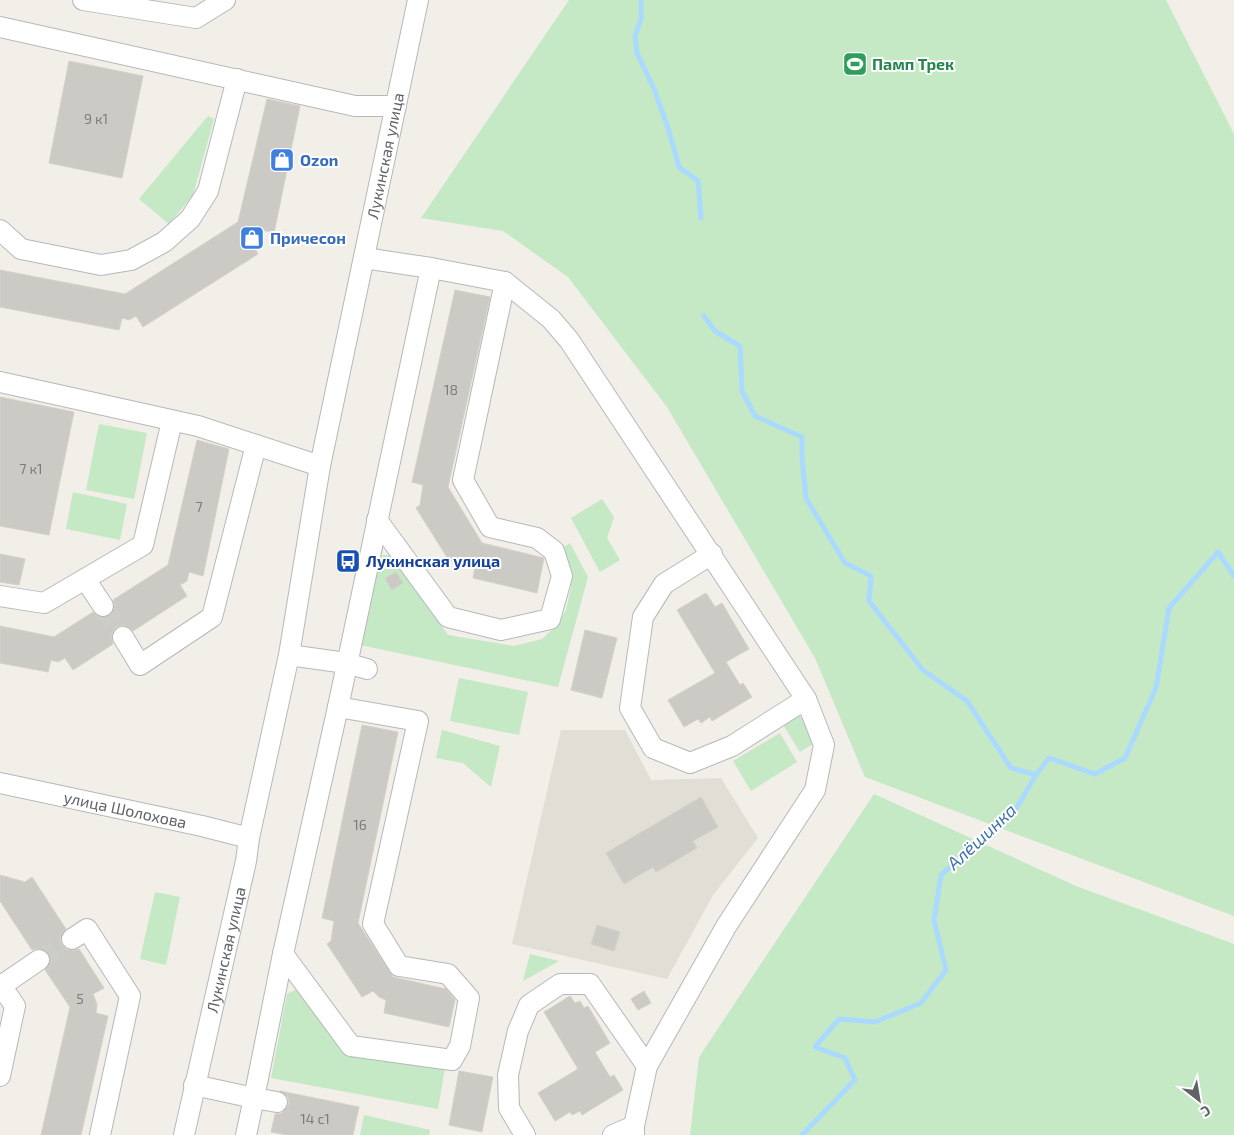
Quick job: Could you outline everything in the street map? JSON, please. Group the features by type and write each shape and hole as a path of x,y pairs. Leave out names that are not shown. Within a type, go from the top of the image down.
{"street":[{"path":"83,0 196,18 224,0"},
{"name":"Лукинская улица","path":"184,1135 246,861 249,838 289,655 320,466 418,0"},
{"path":"0,27 355,106 396,106"},
{"path":"0,230 21,249 101,265 131,260 164,242 190,219 208,191 237,79"},
{"path":"364,258 505,282 551,319 569,340 806,698 824,745 815,790 727,925 646,1066 634,1130 612,1135"},
{"path":"246,1135 283,954 431,268"},
{"path":"377,520 448,617 501,630 550,619 562,576 554,551 537,538 490,527 463,480 505,282"},
{"path":"0,382 198,426 320,466"},
{"path":"0,596 44,603 143,545 172,420"},
{"path":"123,637 140,665 212,617 256,445"},
{"path":"712,554 664,584 643,617 630,708 653,748 690,764 732,746 806,698"},
{"path":"85,579 103,606"},
{"path":"289,655 346,663 367,669"},
{"path":"283,954 351,1046 452,1060 460,1046 469,998 448,974 400,966 373,924 418,721 338,706"},
{"name":"улица Шолохова","path":"0,783 202,826 249,838"},
{"path":"72,939 87,929 130,996 100,1135"},
{"path":"0,1076 15,1006 0,985 39,960"},
{"path":"525,1135 509,1108 508,1076 518,1031 529,1006 560,984 590,984 646,1066"},
{"path":"194,1085 277,1102"}],"shaded area":[{"path":"561,730 625,730 651,780 721,778 758,838 713,895 667,979 512,944"}],"green space":[{"path":"569,0 1166,0 1234,134 1234,916 865,777 815,658 667,407 568,277 503,231 421,218"},
{"path":"208,116 214,119 193,195 169,224 139,199"},
{"path":"99,424 147,433 134,499 86,490"},
{"path":"73,492 127,504 120,540 66,529"},
{"path":"602,499 614,517 607,538 620,560 600,572 571,518"},
{"path":"570,543 588,577 558,687 360,645 379,556 393,554 448,635 514,646 542,639 558,624 566,610 571,587 562,548"},
{"path":"459,678 528,692 519,735 450,721"},
{"path":"798,713 816,742 800,752 782,723"},
{"path":"442,730 500,746 491,787 463,763 436,758"},
{"path":"780,733 797,762 751,791 733,761"},
{"path":"874,794 1076,886 1234,944 1234,1135 690,1135 699,1057"},
{"path":"155,892 180,897 166,965 140,959"},
{"path":"530,954 559,961 523,981"},
{"path":"299,988 346,1055 445,1067 438,1109 271,1078 287,994"},
{"path":"364,1115 430,1130 429,1135 360,1135"}],"building":[{"path":"69,61 143,76 122,178 49,163"},
{"path":"267,99 300,106 274,233 259,229 258,238 251,242 258,254 143,327 136,316 129,320 122,318 119,330 0,307 0,270 125,294 238,222"},
{"path":"455,290 490,297 448,487 482,543 544,558 537,593 473,578 475,566 461,556 450,562 416,508 420,505 423,485 412,482"},
{"path":"0,397 74,412 49,535 0,526"},
{"path":"197,440 229,449 203,576 189,572 187,581 180,585 187,596 133,631 123,625 116,627 111,637 113,644 73,670 65,658 58,662 51,660 48,672 0,663 0,626 54,637 93,612 98,617 109,616 114,611 115,605 113,600 168,565"},
{"path":"0,554 25,559 19,585 0,582"},
{"path":"396,572 403,583 392,590 385,578"},
{"path":"706,593 715,607 722,603 749,649 726,662 740,685 743,683 752,697 712,721 710,717 701,723 698,719 684,727 668,700 715,673 677,610"},
{"path":"585,630 617,638 602,698 571,690"},
{"path":"362,725 398,732 358,923 393,977 446,989 455,1000 449,1027 384,1013 386,1000 379,997 373,991 362,997 327,944 331,941 334,921 322,918"},
{"path":"701,797 718,827 693,841 697,848 656,872 653,867 624,884 606,853"},
{"path":"0,875 25,882 32,877 66,929 61,934 62,945 67,950 79,949 104,988 93,994 97,1004 96,1013 108,1016 81,1135 41,1135 70,1007 45,970 50,965 49,954 44,949 32,950 0,901"},
{"path":"597,925 620,932 614,951 591,944"},
{"path":"644,991 651,1003 638,1010 631,999"},
{"path":"570,996 575,1003 580,1001 584,1008 588,1006 610,1043 595,1052 610,1077 614,1075 623,1090 582,1115 580,1111 572,1115 570,1112 555,1121 538,1093 578,1069 544,1012"},
{"path":"459,1071 493,1077 482,1132 449,1125"},
{"path":"280,1091 359,1107 353,1135 287,1135 271,1132 275,1114 282,1113 289,1104 288,1097"}],"waterway":[{"path":"641,0 641,19 635,36 637,53 654,89 679,167 698,181 701,218"},
{"path":"704,316 715,331 740,346 742,391 755,416 802,437 806,498 845,563 871,576 869,601 923,670 967,701 1011,768 1036,775"},
{"name":"Алёшинка","path":"802,1135 855,1080 845,1058 815,1047 839,1019 875,1022 921,1003 946,970 934,920 941,875 1016,809 1036,775 1049,758 1095,774 1125,758 1156,688 1169,608 1218,552 1234,576"}],"tunnel":[{"path":"103,606 123,637"},
{"path":"39,960 72,939"}],"place":[{"name":"Памп Трек","path":"855,64"},
{"name":"Ozon","path":"282,160"},
{"name":"Причесон","path":"252,238"},
{"name":"Лукинская улица","path":"348,561"}]}
